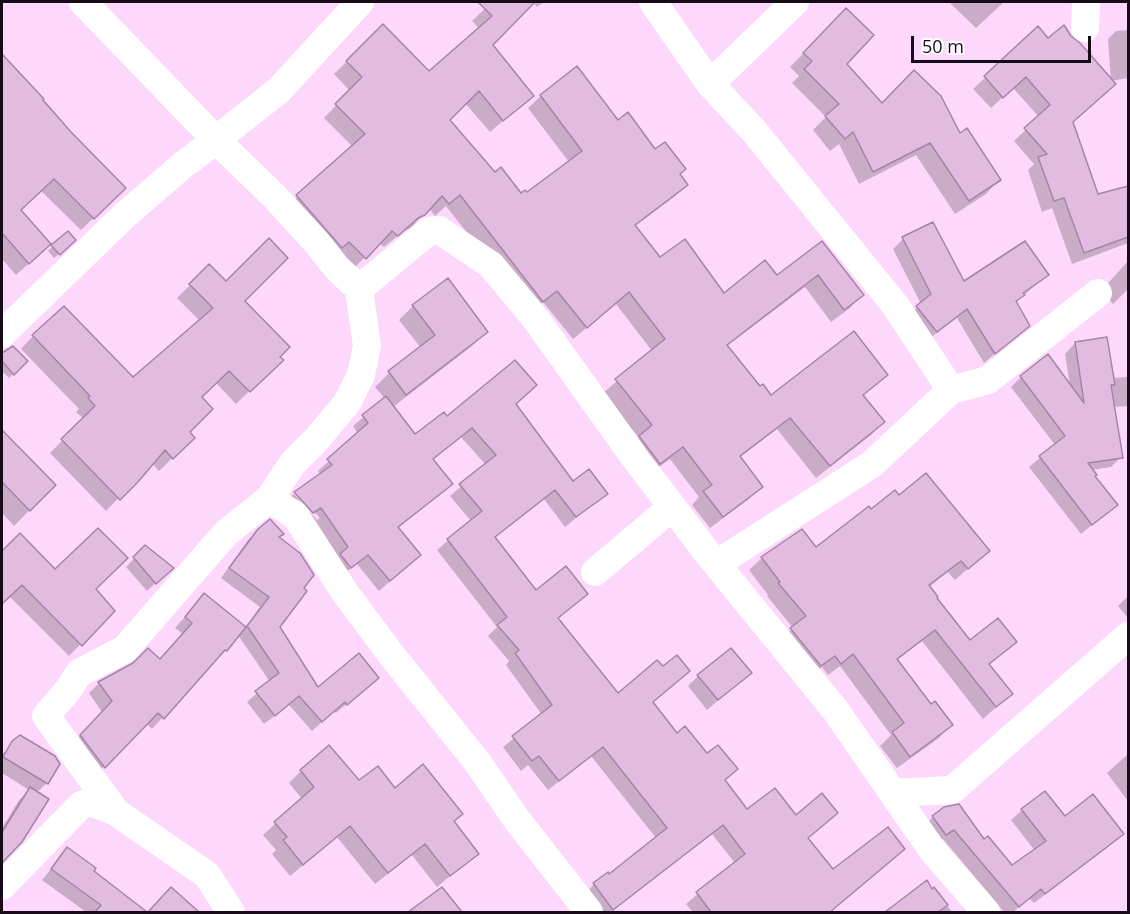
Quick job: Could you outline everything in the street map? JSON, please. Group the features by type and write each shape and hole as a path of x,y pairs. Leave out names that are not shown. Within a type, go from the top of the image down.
{"street":[{"path":"83,2 216,141 274,197 359,290 366,346 361,375 347,402 316,440 293,463 269,498 227,532 124,649 79,673 46,716 116,812"},
{"path":"2,334 125,215 183,165 279,90 360,2"},
{"path":"653,2 710,84 754,131 895,305 951,390"},
{"path":"710,84 795,2"},
{"path":"359,290 429,231 439,230 491,265 535,318 672,507 836,711 933,851 986,912"},
{"path":"712,558 721,561 872,464 951,390 988,380 1098,293"},
{"path":"269,498 296,515 346,594 478,763 517,820 589,912"},
{"path":"595,572 672,507"},
{"path":"892,793 952,790 1128,636"},
{"path":"2,886 81,805 91,802 116,812 207,875 231,912"}],"building":[{"path":"478,2 535,2 493,45 534,96 503,121 479,91 450,120 495,172 501,167 521,193 525,190 527,192 582,151 540,95 577,66 618,120 628,112 655,149 665,142 686,169 680,174 688,185 635,225 660,257 685,239 724,293 765,260 777,275 822,241 864,295 844,310 818,275 727,345 760,386 763,384 771,395 854,331 888,375 863,395 885,422 830,466 790,418 740,456 763,487 723,517 703,491 712,485 683,447 660,464 639,436 652,425 615,379 665,339 629,292 587,328 557,291 543,302 460,195 449,204 442,196 425,215 418,218 398,236 392,231 366,259 349,242 342,248 296,195 365,134 335,104 362,77 346,61 383,24 429,71 492,16"},
{"path":"846,8 874,35 847,64 882,103 914,70 941,96 960,133 967,128 1001,180 969,201 930,143 873,172 853,132 845,139 825,116 839,104 804,69 812,61 803,53"},
{"path":"1064,25 1071,36 1116,84 1073,122 1098,194 1128,186 1128,237 1084,253 1064,198 1054,201 1038,157 1047,154 1024,128 1050,105 1026,77 1003,98 984,76 1038,26 1048,38"},
{"path":"2,54 71,132 126,188 94,219 54,179 21,210 51,244 29,264 2,233"},
{"path":"933,222 964,281 1025,241 1049,275 1023,293 1025,295 1016,301 1030,326 995,354 967,309 937,332 916,306 931,294 902,237"},
{"path":"68,231 76,240 60,255 51,245"},
{"path":"269,238 288,258 245,301 290,347 280,357 284,360 250,392 229,371 202,397 213,409 190,432 195,438 173,459 165,450 120,500 61,439 95,406 88,398 90,396 32,335 64,306 133,377 213,308 189,284 209,264 226,281"},
{"path":"448,278 488,332 406,395 388,371 435,335 412,305"},
{"path":"1107,337 1115,385 1111,385 1123,458 1088,463 1097,475 1095,476 1118,505 1092,525 1039,456 1065,436 1020,376 1048,354 1084,403 1075,342"},
{"path":"13,346 28,361 14,375 2,361 2,353"},
{"path":"515,360 537,385 516,404 573,481 589,469 608,494 576,517 555,490 495,537 536,590 566,566 588,594 558,618 618,693 657,660 663,666 677,655 690,671 653,702 677,733 685,726 707,753 718,745 738,769 725,780 747,809 775,788 796,815 822,793 838,813 808,838 833,869 888,827 905,849 830,912 711,912 696,892 745,854 723,825 613,910 593,883 608,872 609,874 667,828 603,747 559,781 539,756 532,761 512,736 552,705 515,653 519,650 497,625 507,617 447,539 482,511 459,484 496,455 472,428 433,459 453,484 398,527 421,555 390,581 368,555 351,568 340,554 348,547 321,508 313,513 294,492 332,465 327,459 368,423 362,415 386,396 415,434 444,412 447,416"},
{"path":"2,430 56,485 30,511 2,482"},
{"path":"926,473 990,551 968,569 961,561 929,585 970,640 998,618 1017,642 989,664 1013,694 996,707 935,630 897,659 931,704 935,701 953,725 910,757 892,732 904,723 853,654 841,664 835,656 821,666 790,628 806,616 778,583 780,582 761,557 802,529 816,547 869,506 871,509 895,490 899,495"},
{"path":"270,519 284,534 279,537 300,553 314,575 304,588 307,591 280,627 318,687 359,653 379,678 347,705 345,702 322,722 299,696 275,716 255,691 279,673 247,626 269,597 229,568 258,529"},
{"path":"98,528 128,558 96,589 115,611 82,646 22,585 2,604 2,551 20,533 55,569"},
{"path":"145,545 174,568 156,584 133,557"},
{"path":"204,593 246,627 164,719 158,713 105,768 80,735 112,701 98,682 133,663 148,648 160,659 192,623 185,617"},
{"path":"731,648 752,673 718,700 697,675"},
{"path":"20,735 55,756 60,764 48,784 3,757 12,741"},
{"path":"329,745 359,780 378,766 395,788 423,764 463,814 454,821 479,854 450,876 425,844 388,873 350,826 303,865 283,840 287,837 274,822 314,787 300,770"},
{"path":"30,787 49,799 22,842 2,863 2,832"},
{"path":"1045,791 1065,816 1093,794 1124,834 1045,894 1041,889 1019,907 954,830 946,835 932,816 944,807 959,804 984,839 988,836 1012,865 1046,841 1021,809"},
{"path":"67,847 96,868 94,871 147,912 95,912 101,905 51,869"},
{"path":"927,880 932,889 934,887 948,905 938,912 885,912"},
{"path":"171,887 199,912 148,912"},
{"path":"442,887 462,912 408,912"}]}
